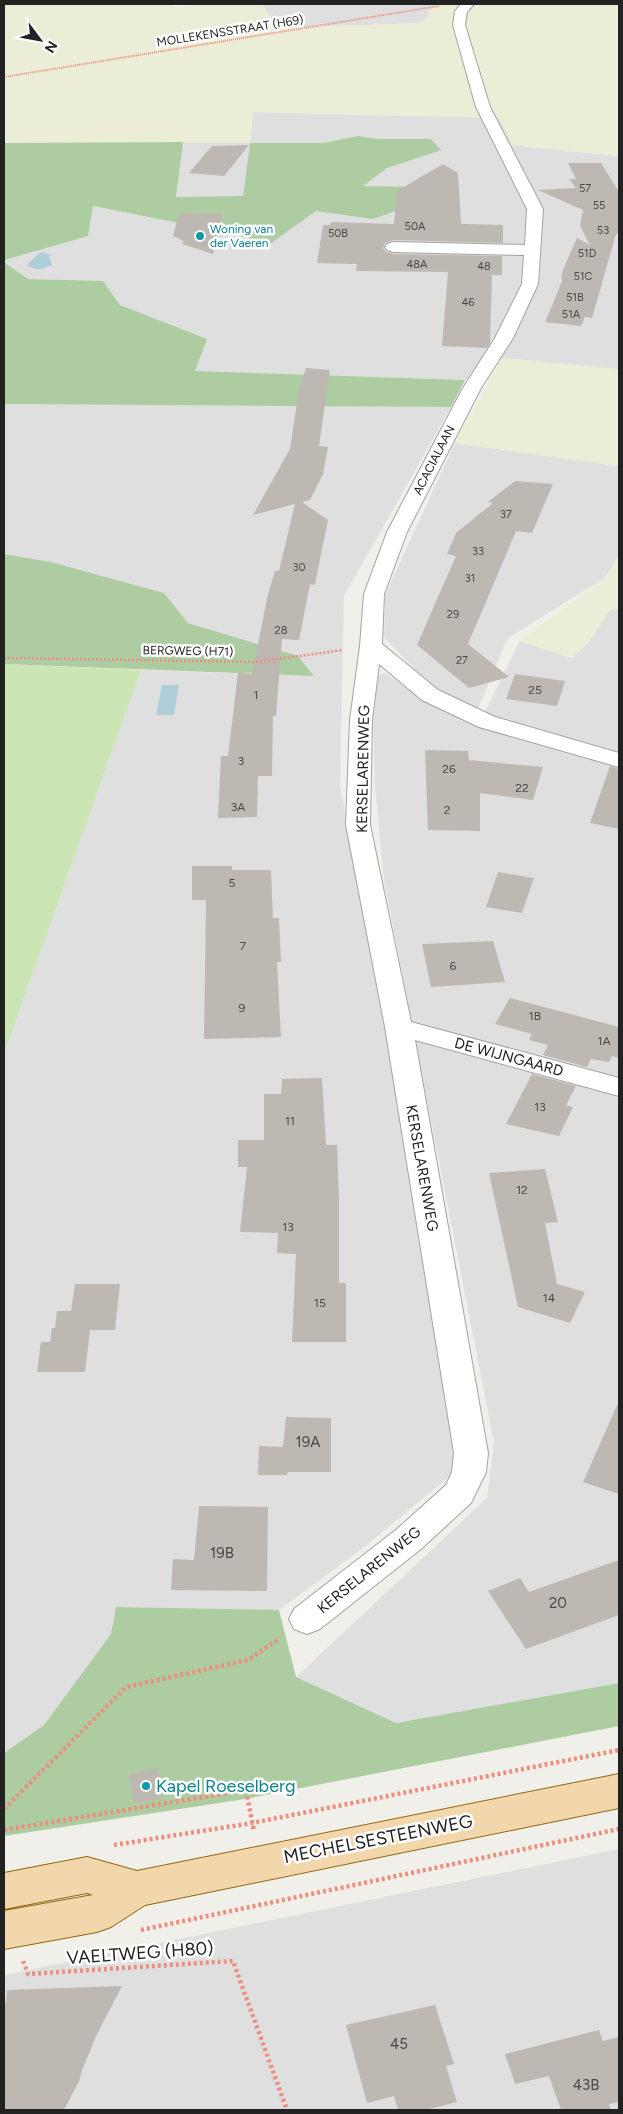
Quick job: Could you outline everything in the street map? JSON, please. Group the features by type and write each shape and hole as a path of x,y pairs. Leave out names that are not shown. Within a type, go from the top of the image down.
{"main road":[{"name":"MECHELSESTEENWEG","path":"6,1930 97,1914 137,1889 619,1790"},
{"name":"MECHELSESTEENWEG","path":"4,1891 87,1875 137,1889"}],"street":[{"name":"ACACIALAAN","path":"371,646 374,594 397,532 472,388 504,338 530,284 536,209 483,107 459,25 461,11 468,4"},
{"path":"393,247 534,250"},
{"path":"371,646 430,695 487,722 619,760"},
{"name":"KERSELARENWEG","path":"307,1619 408,1539 459,1494 469,1472 471,1453 399,1027 358,825 361,720 371,646"},
{"name":"DE WIJNGAARD","path":"399,1027 619,1087"}],"path":[{"name":"MOLLEKENSSTRAAT (H69)","path":"4,77 441,6"},
{"name":"BERGWEG (H71)","path":"4,658 256,662 371,646"},
{"path":"4,1809 126,1687 248,1660 307,1619"},
{"path":"109,1846 252,1823 619,1750"},
{"path":"4,1830 246,1790 252,1823"},
{"path":"136,1931 619,1829"},
{"name":"VAELTWEG (H80)","path":"6,1930 28,1974 233,1961 287,2110"}],"shaded area":[{"path":"262,4 438,4 432,7 423,23 278,28"},
{"path":"253,112 500,118 512,145 619,156 619,370 502,358 465,380 195,371 206,339 120,305 103,281 27,279 4,262 4,260 93,206 229,233 270,244 316,211 433,187 361,186 387,168 440,150 431,139 377,139 358,136 323,143 250,143"},
{"path":"183,142 250,143 243,196 176,197"},
{"path":"4,404 451,407 344,596 340,786 422,1216 455,1472 363,1548 279,1610 116,1607 111,1634 44,1725 4,1753 4,1054 141,670 314,676 298,656 188,623 164,593 51,562 4,554"},
{"path":"455,443 619,466 619,554 606,577 507,639 478,709 431,686 384,637 385,595"},
{"path":"611,609 619,610 619,1683 396,1723 296,1677 487,1498 494,1442 384,880 375,786 372,677 385,673 418,696 478,726 520,641 572,658 588,643"},
{"path":"619,1849 619,2110 4,2110 4,1975"}],"green space":[{"path":"4,4 171,4 175,7 201,4 262,4 278,28 423,23 432,7 438,4 619,4 619,156 512,145 499,118 253,112 250,143 4,143"},
{"path":"358,136 377,139 431,139 441,150 387,168 363,186 433,187 396,211 373,219 316,211 270,244 229,233 93,206 88,236 4,260 4,143 183,142 176,197 243,196 250,143 323,143"},
{"path":"4,262 28,279 103,281 120,305 207,339 195,371 465,380 451,407 4,404"},
{"path":"502,358 619,369 619,466 455,443"},
{"path":"4,554 51,562 164,593 188,623 298,656 314,676 4,664"},
{"path":"619,554 619,610 611,609 588,643 572,658 520,641 606,577"},
{"path":"4,664 141,670 4,1054"},
{"path":"116,1607 279,1610 296,1677 396,1723 619,1683 619,1726 245,1799 4,1836 4,1753 44,1725 111,1634"}],"water":[{"path":"43,252 51,255 49,257 52,265 43,269 36,269 27,265 38,254"},
{"path":"162,685 179,685 174,715 156,715"}],"building":[{"path":"249,145 224,176 189,173 212,146"},
{"path":"568,163 601,163 619,192 619,234 616,234 592,318 585,317 581,326 545,322 563,279 561,279 563,270 577,238 590,245 580,226 583,210 538,190 576,188 569,179 576,179"},
{"path":"443,164 458,173 461,224 503,225 503,243 393,240 385,243 383,248 386,252 393,254 502,256 502,275 492,275 490,343 487,348 442,346 448,272 356,271 357,264 317,263 323,225 330,225 331,222 394,224 397,191"},
{"name":"Woning van der Vaeren","path":"179,213 223,214 213,254 182,244 184,241 173,236"},
{"path":"306,368 330,370 319,446 328,447 323,474 310,500 302,502 328,520 315,585 310,584 299,640 282,639 276,716 273,716 272,776 258,776 257,817 218,818 221,756 228,756 238,673 252,674 268,594 275,571 279,571 295,504 253,515 290,449 299,389"},
{"path":"515,481 553,484 532,533 516,531 468,644 509,677 469,688 417,645 456,556 447,554 456,533 493,503 488,502"},
{"path":"515,674 565,681 557,706 506,699"},
{"path":"425,750 468,751 469,760 543,767 533,800 480,793 480,831 428,830"},
{"path":"610,766 619,769 619,829 590,823"},
{"path":"192,866 232,866 232,870 271,870 273,918 279,918 281,962 277,962 281,1037 204,1039 206,900 192,900"},
{"path":"498,872 534,878 522,913 486,907"},
{"path":"493,941 505,982 431,987 422,944"},
{"path":"510,998 619,1027 619,1058 612,1056 609,1062 591,1059 587,1067 543,1055 548,1045 529,1040 532,1034 495,1024"},
{"path":"532,1074 576,1086 566,1105 573,1107 559,1136 506,1124"},
{"path":"322,1078 326,1145 337,1145 339,1283 346,1283 346,1342 292,1342 296,1254 277,1253 278,1233 240,1232 247,1167 238,1167 238,1140 264,1140 264,1094 281,1094 282,1079"},
{"path":"545,1169 558,1222 545,1223 557,1284 585,1292 570,1323 518,1307 489,1173"},
{"path":"75,1284 120,1284 115,1330 90,1330 85,1372 37,1372 41,1342 50,1342 52,1328 55,1328 57,1311 71,1311"},
{"path":"619,1401 619,1494 583,1482"},
{"path":"286,1417 331,1418 331,1472 288,1472 287,1475 258,1475 259,1446 283,1447"},
{"path":"199,1506 268,1507 267,1591 171,1590 173,1559 194,1560"},
{"path":"619,1560 619,1615 526,1649 488,1591 520,1578 529,1592"},
{"name":"Kapel Roeselberg","path":"158,1768 163,1798 134,1803 129,1774"},
{"path":"122,1986 96,2036 80,2079 64,2110 4,2110 4,2005 7,1990"},
{"path":"435,2005 454,2064 446,2066 457,2102 426,2110 398,2110 394,2096 367,2103 346,2025"},
{"path":"599,2030 603,2041 619,2037 619,2102 609,2104 611,2110 561,2110 549,2076 515,2084 505,2054"}],"place":[{"name":"Woning van der Vaeren","path":"200,236"},
{"name":"Kapel Roeselberg","path":"146,1786"}]}
